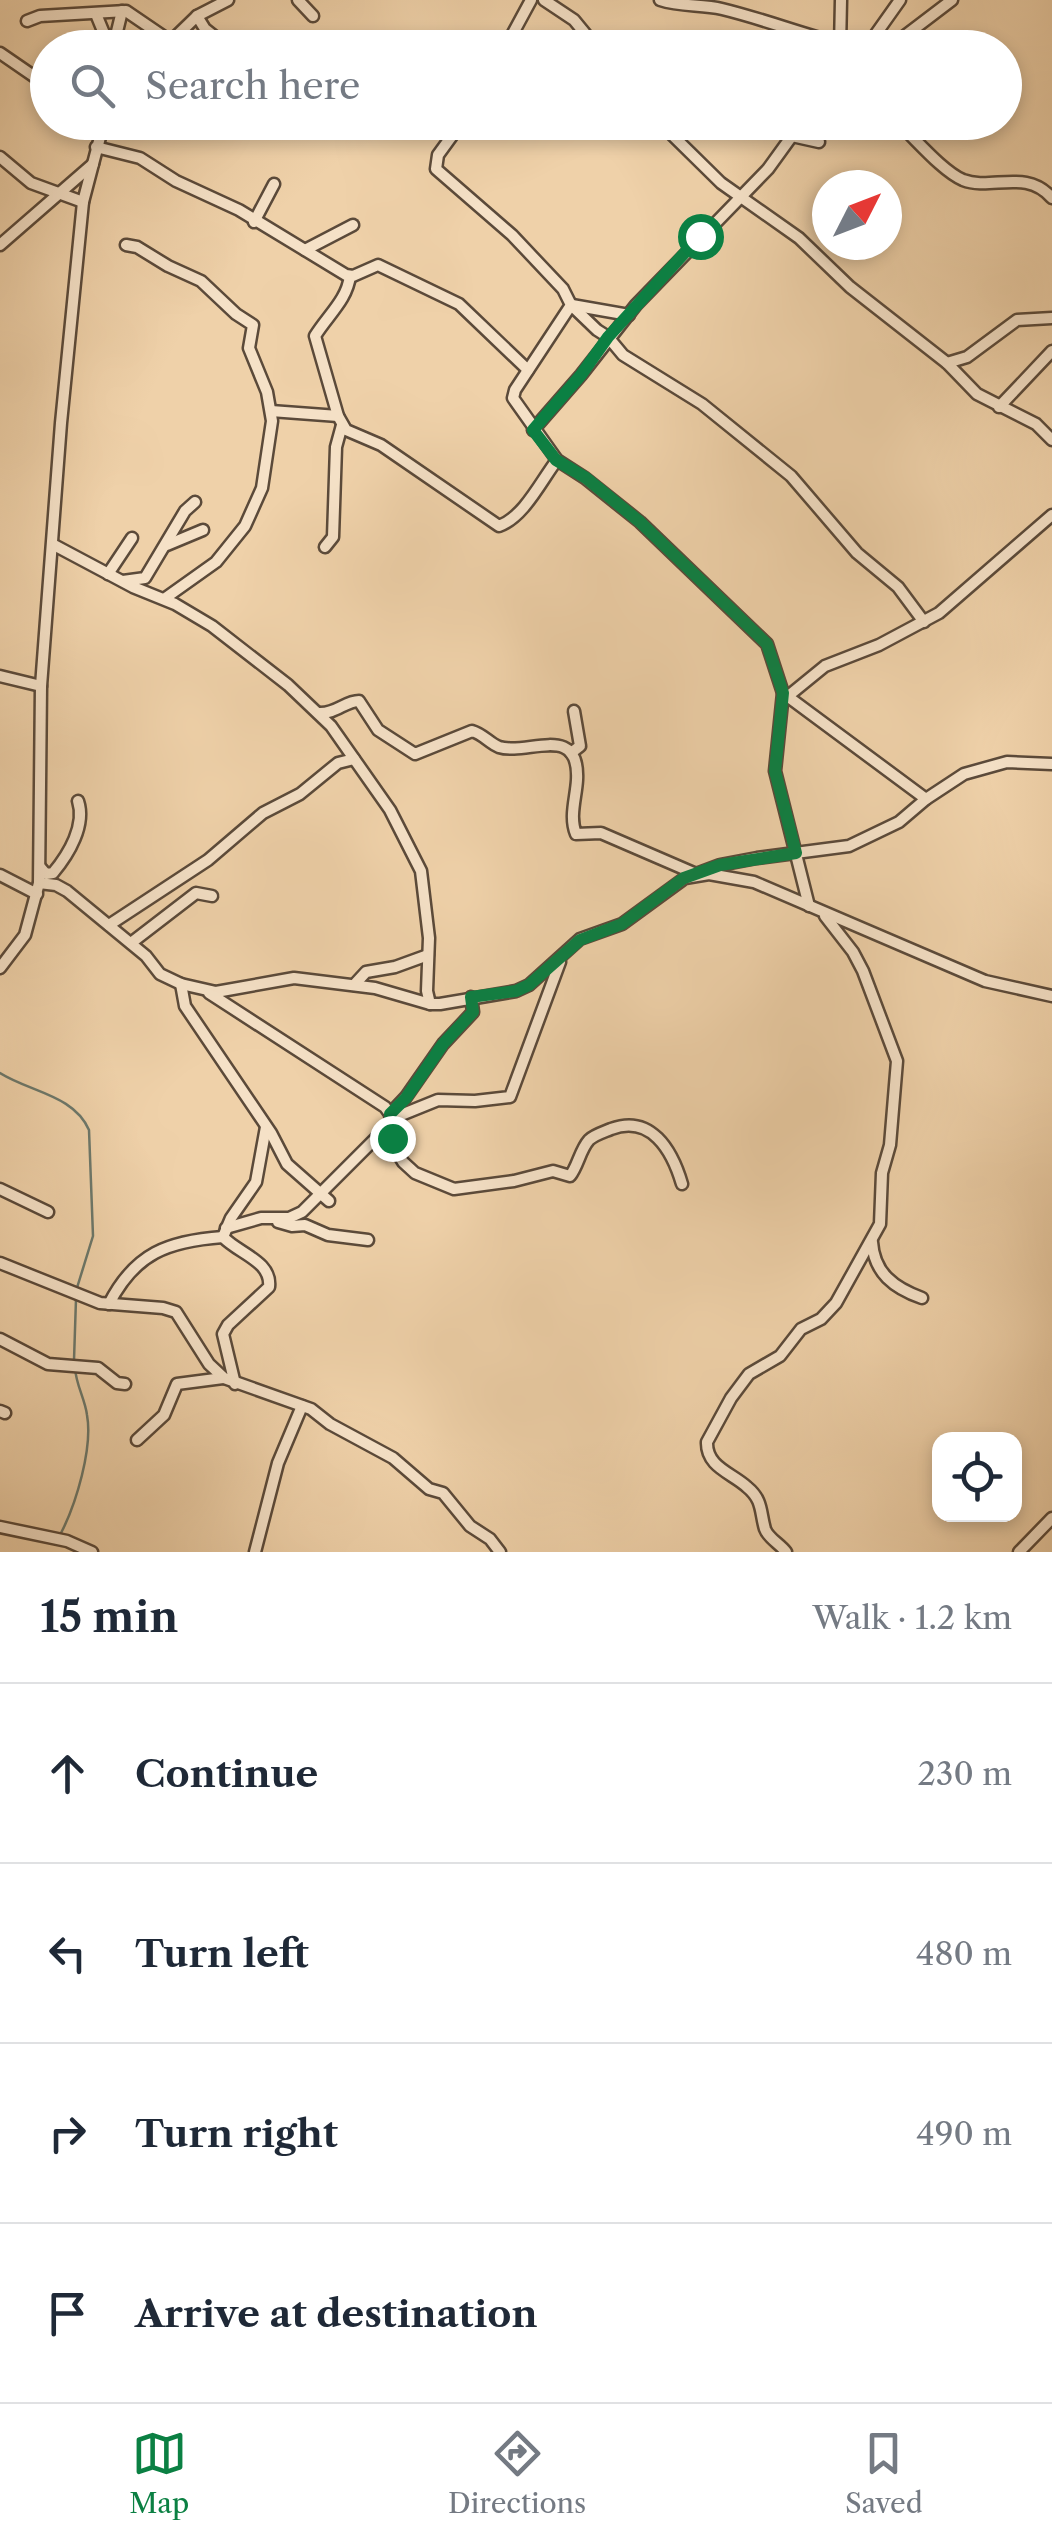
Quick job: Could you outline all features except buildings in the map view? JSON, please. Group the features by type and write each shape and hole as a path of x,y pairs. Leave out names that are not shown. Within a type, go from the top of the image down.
{"street":[{"path":"182,30 196,16 228,0"},
{"path":"298,0 313,16"},
{"path":"514,30 530,0"},
{"path":"544,0 582,30"},
{"path":"660,0 679,6 718,8 789,30"},
{"path":"840,30 841,0"},
{"path":"876,30 900,0"},
{"path":"913,30 952,0"},
{"path":"27,22 40,16 96,14 125,7 151,30"},
{"path":"96,14 103,30"},
{"path":"196,16 206,30"},
{"path":"0,53 30,74"},
{"path":"0,968 25,935 38,889 42,686 61,422 83,202 98,140"},
{"path":"449,140 438,155 436,169 506,229 563,289 571,306 632,361 702,404 791,476 830,524 898,587 924,622"},
{"path":"677,140 739,198 780,222 850,287 947,363 978,394 1036,424 1052,440"},
{"path":"533,430 608,337 768,169 789,140"},
{"path":"810,140 819,142"},
{"path":"917,140 960,179 977,183 1012,179 1038,186 1052,197"},
{"path":"96,147 140,158 176,181 240,210 254,222 350,276"},
{"path":"0,157 24,180 83,202"},
{"path":"0,245 92,164"},
{"path":"254,222 274,184"},
{"path":"305,250 353,225"},
{"path":"126,245 137,246 201,281 253,325 249,348 268,392 267,471 245,526 216,562 164,599"},
{"path":"350,276 378,265 454,300 528,370"},
{"path":"325,547 333,538 340,421 315,336 342,300 350,276"},
{"path":"571,306 629,314"},
{"path":"571,306 513,398 556,460 586,478 640,522 756,631 771,652 785,695 775,771 809,906"},
{"path":"947,363 967,357 1016,320 1052,318"},
{"path":"998,407 1052,351"},
{"path":"270,412 340,421 499,526 517,513 556,460"},
{"path":"121,581 145,578 185,511 195,502"},
{"path":"785,695 825,666 879,645 952,604 1052,515"},
{"path":"165,546 203,530"},
{"path":"108,574 132,538"},
{"path":"54,545 164,599 250,652 319,713 390,810 420,871 430,1004"},
{"path":"0,676 42,686"},
{"path":"785,695 926,799"},
{"path":"319,713 335,712 359,701 378,730 415,754 472,731 502,748 553,744 570,754 577,768 573,822 576,834 602,834 696,874 754,882 985,980 1052,996"},
{"path":"570,754 580,746 574,710"},
{"path":"109,924 208,860 263,814 300,794 338,764 354,759"},
{"path":"53,873 68,891 131,942 160,974 181,984 216,992 294,978 354,985 430,1004 516,991 538,980 580,940 622,924 671,886 696,874 720,865 849,846 899,822 964,774 994,764 1052,764"},
{"path":"40,867 46,874 53,873 69,851 82,816 78,801"},
{"path":"0,875 38,889 56,885 68,891"},
{"path":"131,942 196,893 212,896"},
{"path":"786,1552 766,1532 758,1500 744,1484 717,1466 706,1450 745,1378 780,1356 801,1329 828,1313 880,1224 882,1173 890,1145 897,1062 863,971 822,912"},
{"path":"354,985 366,972 428,955"},
{"path":"390,1119 438,1100 510,1097 562,957"},
{"path":"181,984 185,1006 287,1164 325,1198"},
{"path":"205,990 385,1107 394,1147 409,1168 460,1190 553,1170 570,1176 591,1139 628,1123 636,1124 666,1146 675,1159 682,1184"},
{"path":"272,1220 289,1218 325,1198 390,1119 443,1044 473,1012 471,997"},
{"path":"225,1233 256,1182 266,1126"},
{"path":"0,1190 48,1212"},
{"path":"109,1304 126,1274 154,1253 225,1233 261,1218 292,1226 305,1224 332,1236 368,1240"},
{"path":"225,1233 236,1250 267,1269 270,1276 266,1290 223,1334 230,1381"},
{"path":"872,1242 874,1261 886,1278 922,1298"},
{"path":"0,1262 42,1282 109,1304 162,1308 180,1314 209,1364 230,1381"},
{"path":"0,1340 48,1364 98,1368 116,1383 125,1384"},
{"path":"137,1440 164,1415 177,1384 208,1377 274,1394 393,1458 428,1489 444,1494 470,1526 490,1539 500,1552"},
{"path":"256,1552 278,1463 302,1406"},
{"path":"1019,1552 1052,1518"},
{"path":"0,1527 67,1541 92,1552"}],"waterway":[{"path":"0,1073 73,1109 89,1130 93,1236 76,1291"},
{"path":"74,1360 76,1299"},
{"path":"61,1533 77,1492 88,1443 87,1415 75,1368"}],"route":[{"path":"392,1138 390,1114 406,1098 433,1056 473,1012 471,997 516,991 538,980 580,940 622,924 684,878 720,865 796,853 775,771 783,693 767,644 640,522 586,478 556,460 533,430 608,337 700,236"}]}
